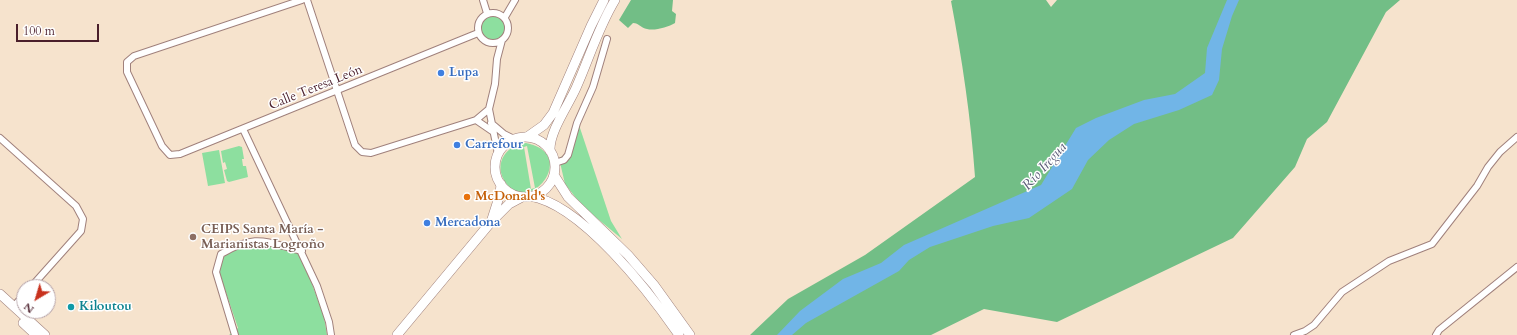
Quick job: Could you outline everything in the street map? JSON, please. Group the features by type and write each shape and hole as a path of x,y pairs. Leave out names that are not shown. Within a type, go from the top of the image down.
{"main road":[{"path":"604,0 553,113 544,125 527,137 514,139 505,145 498,154 495,171 501,184 508,191 526,197 542,198 554,204 594,235 623,263 648,291 679,335"},
{"path":"550,151 551,139 576,88 595,39 615,0"},
{"path":"397,335 491,222 509,204 542,192 551,181 554,175 555,163 550,151 543,143 527,137"},
{"path":"554,175 568,197 578,208 628,254 654,285 690,335"},
{"path":"491,222 500,194 501,184"},
{"path":"0,294 45,335"},
{"path":"0,302 36,335"}],"street":[{"name":"Calle Teresa León","path":"302,0 134,56 127,62 127,72 163,148 170,156 180,154 243,129 478,33"},
{"path":"307,0 355,145 362,152 371,153 476,120 489,109"},
{"path":"483,0 488,13"},
{"path":"498,154 490,123 489,109 495,84 495,71 499,50 508,28 505,17 515,0"},
{"path":"499,50 491,43 484,41 478,33 478,24 483,16 488,13 495,12 505,17"},
{"path":"555,163 564,160 568,155 577,123 593,87 607,38"},
{"path":"491,43 502,40"},
{"path":"476,120 492,131"},
{"path":"490,123 504,134 514,139"},
{"path":"243,129 302,250 317,286 329,322 331,335"},
{"path":"1294,335 1305,331 1314,325 1342,292 1388,261 1432,244 1477,186 1488,167 1500,152 1517,137"},
{"path":"0,138 76,206 83,219 81,231 38,279"},
{"path":"235,335 216,272 221,254 236,245 257,239 302,250"},
{"path":"1436,335 1445,325 1517,267"}],"green space":[{"path":"631,0 673,0 672,11 676,14 675,23 661,28 650,29 633,23 628,28 619,20"},
{"path":"1046,0 1051,7 1057,0 1400,0 1386,12 1327,122 1307,139 1295,167 1233,238 1057,322 984,309 931,335 750,335 788,299 865,255 975,177 966,89 951,1"},
{"path":"493,15 502,19 506,28 502,37 493,41 484,37 480,28 484,19"},
{"path":"579,125 611,221 622,239 587,210 565,184 559,158 568,153"},
{"path":"526,143 542,149 549,159 549,170 544,181 536,189 525,193 514,190 504,180 501,173 504,156 513,147","holes":["527,146 535,188 531,189 524,147"]},
{"path":"239,146 242,147 244,159 242,159 243,166 246,166 248,177 229,182 227,181 224,170 227,169 225,162 223,163 221,151"},
{"path":"219,150 225,183 208,186 202,153"},
{"path":"255,243 267,243 297,252 303,259 324,317 327,335 229,335 238,328 219,272 221,264 223,258 231,251 236,248"}],"water":[{"path":"1227,0 1239,0 1232,16 1222,49 1219,80 1212,95 1179,110 1134,124 1109,140 1088,160 1072,189 1029,218 993,226 930,247 909,260 899,271 806,323 792,335 777,335 800,311 843,279 881,263 904,245 1041,185 1076,128 1096,118 1144,100 1175,94 1205,73 1207,48"}],"place":[{"name":"Lupa","path":"441,73"},
{"name":"Carrefour","path":"457,145"},
{"name":"McDonald's","path":"467,197"},
{"name":"Mercadona","path":"427,223"},
{"name":"CEIPS Santa María - Marianistas Logroño","path":"193,237"},
{"name":"Kiloutou","path":"71,307"}],"water label":[{"name":"Río Iregua","path":"1045,167"}]}
